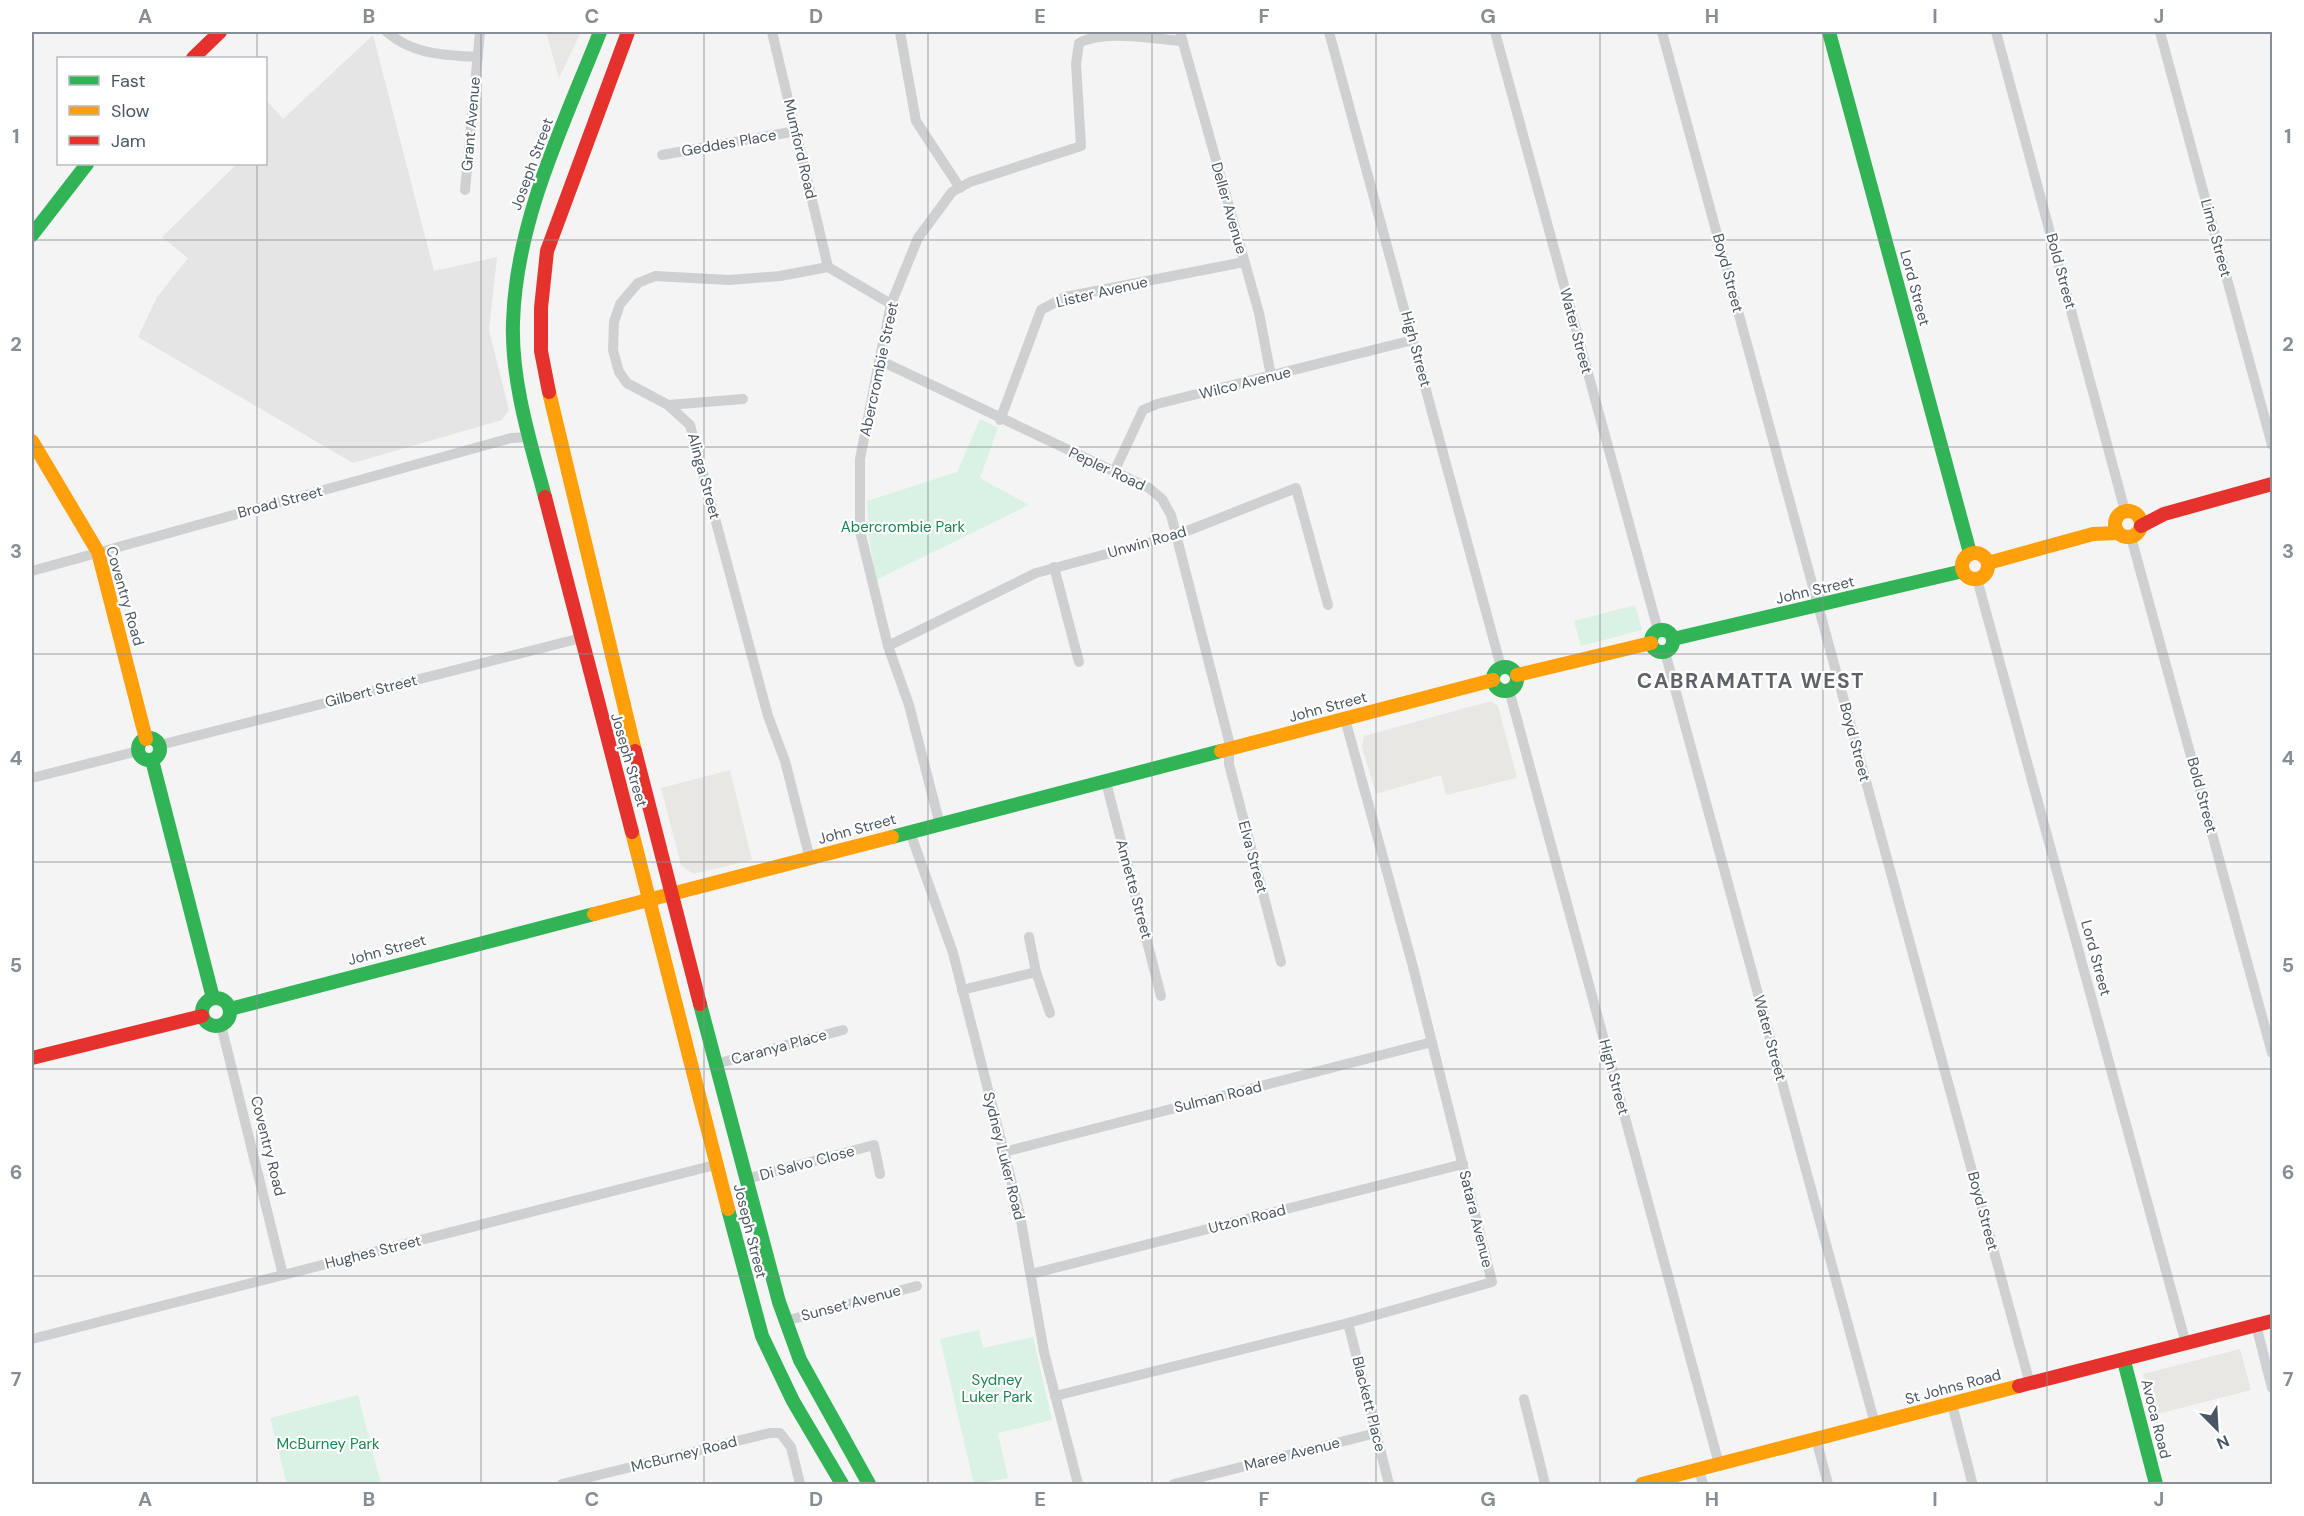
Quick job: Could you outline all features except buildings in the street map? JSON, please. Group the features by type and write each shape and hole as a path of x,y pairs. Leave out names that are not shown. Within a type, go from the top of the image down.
{"main road":[{"path":"193,57 220,32"},
{"name":"Joseph Street","path":"600,32 535,196 518,264 513,324 520,395 751,1302 767,1351 800,1414 842,1485"},
{"name":"Joseph Street","path":"628,32 547,251 541,308 541,351 554,419 672,895 785,1321 809,1378 869,1485"},
{"name":"Lord Street","path":"1829,32 1970,553"},
{"path":"32,235 86,165"},
{"name":"Coventry Road","path":"32,441 98,552 146,739"},
{"path":"1988,563 2272,484"},
{"path":"1970,553 1980,553 1988,563 1987,572 1977,579 1968,577 1963,571 1962,562 1970,553"},
{"name":"John Street","path":"1673,639 1818,607 1963,571"},
{"path":"1658,630 1668,631 1673,639 1671,648 1665,652 1654,650 1651,643 1652,636 1658,630"},
{"path":"1517,675 1651,643"},
{"path":"1501,667 1512,669 1517,675 1516,684 1509,690 1500,690 1493,680 1494,673 1501,667"},
{"name":"John Street","path":"230,1009 1493,680"},
{"path":"146,739 155,740 160,745 158,756 152,760 145,759 138,751 139,744 146,739"},
{"path":"152,760 213,998"},
{"path":"213,998 220,998 230,1009 228,1020 221,1025 211,1025 202,1016 204,1004 213,998"},
{"path":"32,1058 202,1016"},
{"name":"St Johns Road","path":"1642,1485 2272,1321"},
{"name":"Avoca Road","path":"2124,1361 2156,1485"}],"street":[{"name":"Grant Avenue","path":"387,32 400,43 413,48 438,54 478,57"},
{"name":"Grant Avenue","path":"465,190 480,32"},
{"name":"Mumford Road","path":"772,32 828,267"},
{"path":"900,32 916,121 960,188"},
{"name":"High Street","path":"1329,32 1501,667"},
{"name":"Water Street","path":"1495,32 1658,630"},
{"name":"Boyd Street","path":"1662,32 2030,1384"},
{"name":"Bold Street","path":"1996,32 2272,1053"},
{"name":"Lime Street","path":"2160,32 2272,445"},
{"name":"Abercrombie Street","path":"940,825 909,705 888,646 864,555 858,506 860,459 891,304 918,238 952,192 1081,146 1076,64 1079,43 1090,37 1181,36"},
{"name":"Deller Avenue","path":"1181,36 1259,313 1271,376"},
{"name":"Geddes Place","path":"662,154 796,131"},
{"name":"Lister Avenue","path":"1000,420 1041,310 1048,304 1065,297 1244,262"},
{"path":"828,267 891,304"},
{"name":"Alinga Street","path":"810,859 785,761 768,716 690,424 668,405 627,383 619,372 612,350 614,322 620,304 638,283 655,276 729,280 780,276 828,267"},
{"name":"Wilco Avenue","path":"1114,472 1143,410 1157,404 1413,340"},
{"name":"Pepler Road","path":"879,360 1000,420 1149,488 1162,499 1177,535 1229,750"},
{"path":"668,405 743,399"},
{"name":"Broad Street","path":"32,571 512,438 530,438"},
{"name":"Unwin Road","path":"888,646 1015,583 1054,567 1177,535 1296,488 1329,605"},
{"path":"1054,567 1079,662"},
{"name":"Lord Street","path":"1977,579 2186,1344"},
{"name":"Gilbert Street","path":"160,745 581,638"},
{"name":"Water Street","path":"1665,652 1875,1424"},
{"name":"High Street","path":"1509,690 1719,1464"},
{"name":"Satara Avenue","path":"1055,1396 1348,1323 1492,1282 1432,1042 1346,719"},
{"name":"Elva Street","path":"1229,750 1229,764 1281,962"},
{"path":"32,778 138,751"},
{"name":"Annette Street","path":"1106,782 1161,996"},
{"name":"Sydney Luker Road","path":"910,832 939,910 1004,1152 1055,1396 1078,1485"},
{"path":"1029,937 1036,972 1050,1013"},
{"path":"962,990 1036,972"},
{"name":"Coventry Road","path":"221,1025 283,1275"},
{"name":"Caranya Place","path":"716,1064 843,1030"},
{"name":"Sulman Road","path":"1004,1152 1432,1042"},
{"name":"Di Salvo Close","path":"746,1179 874,1145 880,1174"},
{"name":"Hughes Street","path":"32,1339 716,1164"},
{"name":"Utzon Road","path":"1031,1274 1463,1164"},
{"name":"Sunset Avenue","path":"785,1321 917,1286"},
{"name":"Blackett Place","path":"1348,1323 1389,1485"},
{"path":"2256,1325 2272,1388"},
{"path":"1524,1399 1545,1485"},
{"path":"1952,1404 1972,1482"},
{"name":"Maree Avenue","path":"1174,1485 1376,1432"},
{"name":"McBurney Road","path":"562,1485 770,1433 780,1433 786,1438 800,1485"},
{"path":"1816,1439 1828,1485"},
{"path":"1699,1470 1703,1485"}],"shaded area":[{"path":"546,32 581,32 559,78"},
{"path":"373,35 434,271 497,257 489,330 509,410 502,420 353,463 138,337 157,297 188,258 162,237 236,165 267,165 267,101 283,119"},
{"path":"1491,701 1498,706 1517,778 1446,795 1441,775 1376,794 1362,747 1364,736"},
{"path":"730,770 752,860 693,874 681,865 661,788"},
{"path":"2240,1349 2251,1390 2154,1415 2143,1374"}],"green space":[{"name":"Abercrombie Park","path":"980,419 998,428 980,478 1029,505 876,580 868,531 867,501 957,472"},
{"path":"1635,605 1642,630 1581,646 1574,621"},
{"name":"Sydney Luker Park","path":"979,1330 983,1348 1033,1337 1052,1420 998,1433 1008,1478 974,1484 940,1339"},
{"name":"McBurney Park","path":"358,1395 381,1484 287,1484 270,1418"}],"traffic: fast":[{"path":"545,497 518,389 513,344 516,284 532,210 557,138 600,32"},
{"path":"1829,32 1970,553"},
{"path":"32,235 86,165"},
{"path":"1673,639 1963,571"},
{"path":"1658,630 1666,630 1673,637 1673,641 1673,645 1666,652 1658,652 1651,645 1651,637 1658,630"},
{"path":"1505,667 1514,670 1517,679 1514,688 1505,691 1496,688 1493,679 1496,670 1505,667"},
{"path":"149,738 157,741 160,749 157,757 149,760 141,757 138,749 141,741 149,738"},
{"path":"892,837 1221,751"},
{"path":"152,760 213,998"},
{"path":"230,1009 594,914"},
{"path":"216,998 226,1002 230,1012 226,1022 216,1026 206,1022 202,1012 206,1002 216,998"},
{"path":"700,1004 779,1302 800,1360 869,1484"},
{"path":"728,1209 762,1336 793,1401 842,1484"},
{"path":"2124,1361 2156,1484"}],"traffic: slow":[{"path":"549,392 635,751"},
{"path":"32,441 98,552 146,739"},
{"path":"2128,511 2137,515 2141,524 2137,533 2128,537 2119,533 2115,524 2119,515 2128,511"},
{"path":"1988,563 2093,534 2118,533"},
{"path":"1975,553 1984,557 1988,566 1984,575 1975,579 1966,575 1962,566 1966,557 1975,553"},
{"path":"1517,675 1651,643"},
{"path":"1221,751 1493,680"},
{"path":"632,832 728,1209"},
{"path":"594,914 892,837"},
{"path":"1642,1484 2019,1386"}],"traffic: jam":[{"path":"194,57 220,32"},
{"path":"549,392 541,351 541,308 547,251 628,32"},
{"path":"2141,526 2164,514 2272,484"},
{"path":"545,497 632,832"},
{"path":"635,751 700,1004"},
{"path":"32,1058 202,1016"},
{"path":"2019,1386 2272,1321"}],"district":[{"name":"CABRAMATTA WEST","path":"1751,681"}]}
